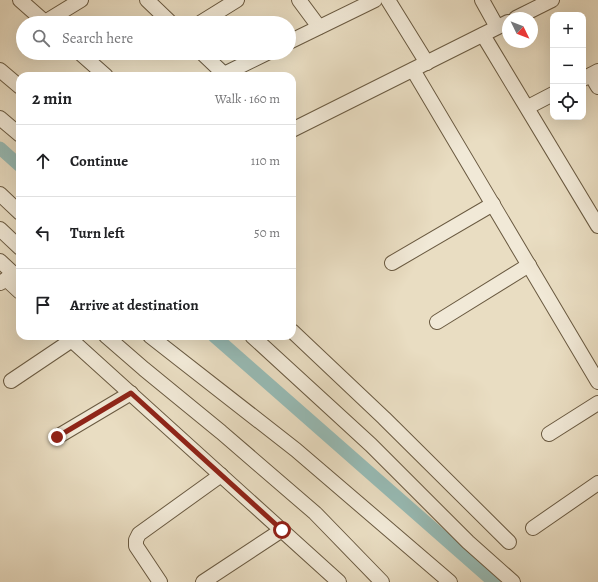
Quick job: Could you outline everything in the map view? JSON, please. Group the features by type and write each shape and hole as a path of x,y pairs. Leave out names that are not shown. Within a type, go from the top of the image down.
{"street":[{"path":"20,0 39,16"},
{"path":"56,16 81,0"},
{"path":"147,0 164,16"},
{"path":"211,16 237,0"},
{"path":"299,0 319,27"},
{"path":"296,38 375,0"},
{"path":"388,0 428,63"},
{"path":"482,0 502,24"},
{"path":"528,12 552,0"},
{"path":"296,128 502,26"},
{"path":"483,35 528,107 598,226"},
{"path":"88,60 101,72"},
{"path":"208,60 219,72"},
{"path":"228,72 253,60"},
{"path":"0,70 16,84"},
{"path":"413,70 598,382"},
{"path":"528,107 550,96"},
{"path":"0,118 16,132"},
{"path":"0,194 16,209"},
{"path":"392,263 493,204"},
{"path":"0,229 16,244"},
{"path":"0,261 16,286"},
{"path":"437,322 529,265"},
{"path":"296,335 374,408 509,542"},
{"path":"10,381 66,340"},
{"path":"71,340 282,530 337,582"},
{"path":"111,340 315,513 382,582"},
{"path":"155,340 302,455 450,582"},
{"path":"256,340 371,445 468,542 513,582"},
{"path":"57,437 131,393"},
{"path":"549,434 598,403"},
{"path":"160,582 136,546 136,540 139,534 221,475"},
{"path":"533,528 598,483"},
{"path":"203,582 282,530"}],"waterway":[{"path":"0,148 16,162"},
{"path":"219,340 494,582"}],"route":[{"path":"57,437 131,393 282,530"}]}
